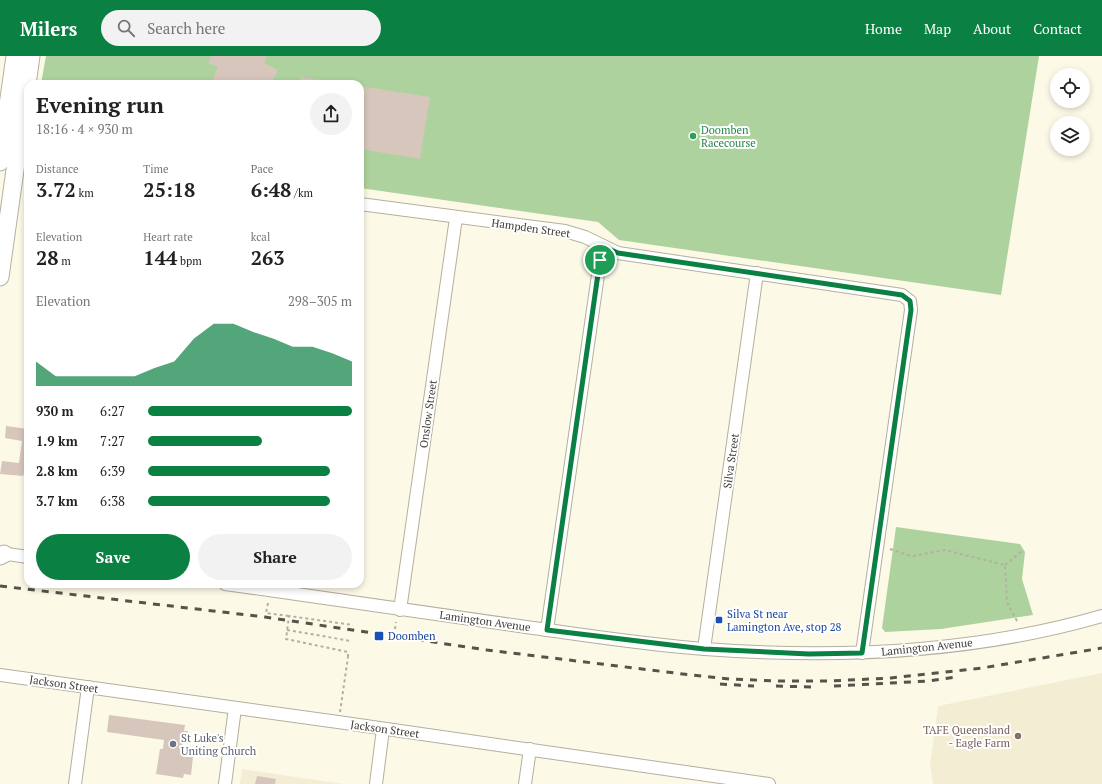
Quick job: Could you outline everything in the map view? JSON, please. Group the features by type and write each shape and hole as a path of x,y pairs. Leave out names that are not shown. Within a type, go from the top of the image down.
{"main road":[{"path":"0,277 15,56"},
{"path":"26,80 31,56"},
{"path":"9,154 24,87"}],"street":[{"name":"Hampden Street","path":"364,205 456,218 565,231 585,237 618,253 902,295 910,301 911,310 862,653"},
{"name":"Onslow Street","path":"400,610 456,218"},
{"path":"547,630 602,246"},
{"name":"Silva Street","path":"704,649 757,273"},
{"path":"1,554 24,557"},
{"name":"Lamington Avenue","path":"266,588 400,610 547,630 704,649 809,654 862,653 930,648 1059,627 1102,616"},
{"name":"Jackson Street","path":"0,675 770,784"},
{"path":"75,784 88,687"},
{"path":"225,784 235,708"},
{"path":"376,784 383,729"},
{"path":"525,784 530,749"}],"path":[{"path":"890,550 913,556 945,550 1005,565"},
{"path":"1005,565 1022,551"},
{"path":"1005,565 1007,602 1017,621"},
{"path":"268,603 266,613 269,614 353,625"},
{"path":"289,616 286,639 348,652 340,712"},
{"path":"395,629 396,622"},
{"path":"288,630 351,641"}],"shaded area":[{"name":"TAFE Queensland - Eagle Farm","path":"1102,673 1102,784 933,784 930,766 938,706"},
{"path":"242,769 343,784 240,784"}],"green space":[{"name":"Doomben Racecourse","path":"46,56 1039,56 1001,295 619,240 598,222 364,189 364,80 42,80"},
{"path":"896,527 1020,544 1025,552 1022,579 1033,615 941,629 885,632 882,628"}],"building":[{"path":"211,56 267,56 264,63 278,70 273,80 213,80 218,67 208,63"},
{"path":"301,77 321,80 301,80"},
{"path":"364,87 430,97 420,159 364,150"},
{"path":"6,426 24,428 23,476 0,474 2,461 19,463 22,441 5,438"},
{"name":"St Luke's Uniting Church","path":"109,715 185,725 184,731 188,731 187,738 183,737 181,756 193,757 191,775 184,774 183,778 156,774 160,749 163,749 164,740 107,732"},
{"path":"257,776 276,779 275,784 255,784"}],"railway":[{"path":"0,586 265,617 487,650 730,679 828,681 891,678 982,668 1102,648"},
{"path":"834,686 928,681 957,677"},
{"path":"720,684 754,686"},
{"path":"776,686 812,687"}],"place":[{"name":"Doomben Racecourse","path":"693,136"},
{"name":"Silva St near Lamington Ave, stop 28","path":"719,620"},
{"name":"Doomben","path":"379,636"},
{"name":"TAFE Queensland - Eagle Farm","path":"1018,736"},
{"name":"St Luke's Uniting Church","path":"173,744"}],"route":[{"path":"602,246 618,253 902,295 910,301 911,310 862,653 809,654 704,649 668,646 547,630 600,260 602,246"}]}
